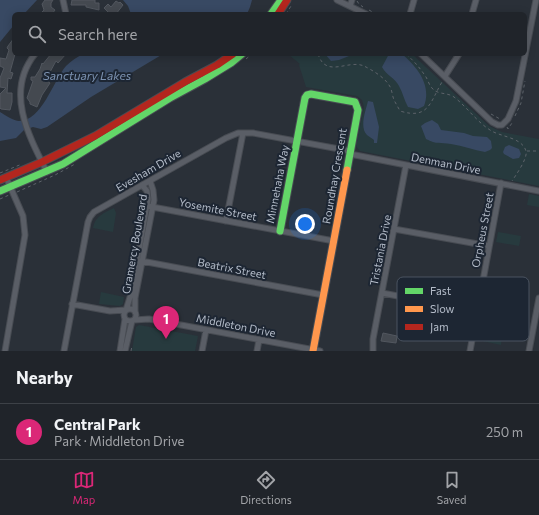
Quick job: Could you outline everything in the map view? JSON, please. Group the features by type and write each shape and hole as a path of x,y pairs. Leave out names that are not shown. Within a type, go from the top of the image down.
{"street":[{"path":"63,0 66,12"},
{"path":"272,12 281,0"},
{"path":"338,0 362,12"},
{"path":"350,6 352,0"},
{"path":"411,12 414,0"},
{"path":"473,12 476,0"},
{"path":"527,48 536,0"},
{"path":"280,12 289,3"},
{"path":"34,56 26,68 21,83 20,99 25,120 47,172"},
{"path":"6,351 25,235 23,216 11,186 2,177 42,162 95,136 230,56"},
{"path":"0,192 63,164 170,98 224,68 239,56"},
{"path":"423,56 492,122 498,125 506,121 514,108 518,97 526,56"},
{"path":"445,76 458,56"},
{"path":"193,77 196,84"},
{"name":"Roundhay Crescent","path":"296,141 305,98 309,94 353,102 357,105 358,110 323,295 316,351"},
{"path":"226,221 240,133 253,133 350,153"},
{"name":"Evesham Drive","path":"64,351 90,217 96,211 142,185 226,138 240,133"},
{"name":"Minnehaha Way","path":"280,231 296,141"},
{"name":"Denman Drive","path":"350,153 539,191"},
{"name":"Tristania Drive","path":"369,351 373,339 406,165"},
{"name":"Gramercy Boulevard","path":"135,312 134,302 153,207 154,195 150,181"},
{"name":"Orpheus Street","path":"483,277 501,183"},
{"name":"Gramercy Boulevard","path":"126,310 131,294 148,194 142,185"},
{"name":"Yosemite Street","path":"146,206 334,241"},
{"path":"394,229 489,246"},
{"name":"Beatrix Street","path":"136,260 323,295"},
{"path":"382,293 397,296"},
{"path":"529,351 539,298"},
{"path":"72,304 110,312 128,321 133,320"},
{"path":"110,312 131,309 135,312 136,316 133,320 125,351"},
{"path":"120,351 124,314 126,310"},
{"name":"Middleton Drive","path":"135,312 149,319"},
{"name":"Middleton Drive","path":"133,320 149,319 316,351"},
{"path":"202,351 206,330"},
{"name":"Tristania Drive","path":"373,339 373,351"},
{"path":"257,351 259,340"},
{"name":"Orpheus Street","path":"470,351 472,341"}],"path":[{"path":"357,0 360,5 372,12"},
{"path":"319,56 325,65 334,67 358,64 378,75 389,85 400,111 409,114 419,113 429,107 445,76"},
{"path":"408,56 419,66 436,92 454,98 484,127 496,134 519,142 526,151 526,157 512,181 507,181"},
{"path":"491,114 506,121"},
{"path":"526,151 539,151"},
{"path":"2,177 24,163"}],"green space":[{"path":"290,56 414,56 489,126 502,132 539,139 539,186 360,151 356,146 364,107 362,100 357,96 306,87 299,65 300,64"},
{"path":"529,194 539,196 539,207 527,205"},
{"path":"114,208 116,213 113,232 93,228 98,218 103,213"},
{"path":"498,232 521,236 519,246 496,242"},
{"path":"101,292 124,297 123,304 120,306 99,304"},
{"path":"139,325 198,336 195,351 132,351 136,327"},
{"path":"483,341 501,341 501,345"}],"water":[{"path":"0,0 37,0 26,12 12,12 12,27 0,42"},
{"path":"123,0 252,0 248,12 130,12"},
{"name":"Sanctuary Lakes","path":"79,56 160,56 91,97 47,127 41,129 33,127 24,130 16,138 0,141 0,112 17,121 27,119 34,115 41,108 66,66"},
{"path":"327,56 349,56 339,60 331,61"},
{"path":"388,56 404,56 418,71 425,84 426,98 424,106 418,109 408,107 397,83 382,67"},
{"path":"368,101 373,102 379,127 377,143 374,143 374,140 367,135 364,128 363,123"},
{"path":"432,120 438,124 441,130 487,137 491,141 492,148 485,152 447,143 436,143 430,141 426,139 421,126"},
{"path":"509,145 519,149 521,154 519,158 513,159 504,154 503,152 505,147"}],"building":[{"path":"45,0 53,0 51,7 55,10 54,12 42,12 44,10 42,4"},
{"path":"72,0 95,0 95,3 99,3 99,10 86,7 86,5 71,5"},
{"path":"116,1 123,5 118,12 108,12 104,8 108,4 111,7"},
{"path":"12,41 12,56 14,56 10,72 13,73 11,79 8,78 7,93 12,93 10,110 0,108 0,94 6,88 0,87 0,78 4,68 0,66 0,58 6,59 9,50 7,48"},
{"path":"49,56 64,56 58,63 56,61 50,72 55,75 44,79 50,83 42,95 37,107 30,104 27,98 33,81 31,80 31,77 35,77 42,63 43,64"},
{"path":"383,333 397,336 396,343 381,341"}],"traffic: fast":[{"path":"272,12 281,0"},
{"path":"0,191 63,164 170,98 205,79 240,56"},
{"path":"280,231 305,98 307,95 311,94 355,102 358,110 347,170"}],"traffic: slow":[{"path":"313,351 347,170"}],"traffic: jam":[{"path":"279,12 287,0"},
{"path":"0,180 42,162 95,136 230,56"}],"place":[{"name":"Central Park","path":"166,339"}]}
